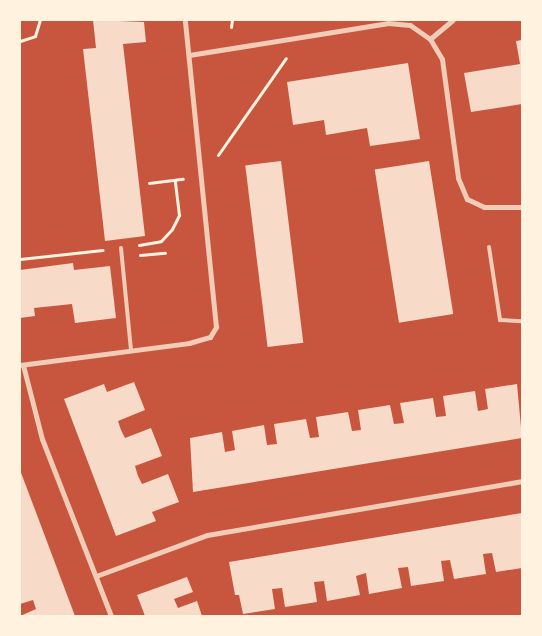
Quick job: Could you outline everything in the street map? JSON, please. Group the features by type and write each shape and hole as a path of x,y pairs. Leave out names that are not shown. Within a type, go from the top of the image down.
{"street":[{"path":"111,616 42,439 22,365 189,343 210,336 216,327 203,177 186,20"},
{"path":"430,39 454,20"},
{"path":"189,55 300,37 368,23 410,25 430,39 442,59 458,178 467,199 484,207 522,207"},
{"path":"96,576 207,535 522,481"}],"lane":[{"path":"489,247 500,320 522,321"},
{"path":"121,248 131,350"}],"path":[{"path":"20,41 35,36 40,20"},
{"path":"231,27 232,20"},
{"path":"150,183 203,177 300,37"},
{"path":"20,259 121,248 161,241 172,229 179,214 175,180"}],"building":[{"path":"93,20 144,22 146,42 123,44 145,236 105,241 83,49 96,48"},
{"path":"522,40 522,104 471,112 464,73 520,64 516,41"},
{"path":"408,63 420,139 370,146 367,128 326,135 324,120 293,125 287,82"},
{"path":"281,161 303,343 268,347 245,165"},
{"path":"429,161 453,314 399,323 375,170"},
{"path":"73,263 74,270 110,266 116,318 75,323 72,304 34,308 35,316 20,318 20,270"},
{"path":"134,382 145,410 118,421 121,430 125,438 151,428 162,456 135,466 138,476 142,484 168,474 179,502 152,512 156,521 116,536 64,399 104,384 107,392"},
{"path":"517,384 522,438 193,492 190,438 222,432 225,452 235,450 232,431 264,425 267,445 277,444 274,424 306,419 310,438 319,437 316,417 348,412 352,431 361,430 358,410 390,405 394,424 404,423 400,403 433,398 436,417 446,416 443,396 475,391 478,411 488,409 485,389"},
{"path":"20,470 75,616 20,616 36,609 33,600 20,604"},
{"path":"522,513 522,568 496,572 492,553 483,554 486,574 454,579 450,560 441,561 444,581 411,586 408,567 398,568 402,588 369,594 366,573 356,576 360,595 327,601 324,581 314,582 317,602 285,607 282,588 272,589 275,609 243,614 239,595 235,595 229,562"},
{"path":"187,577 193,592 174,599 178,608 197,601 202,616 145,616 137,595"}]}
